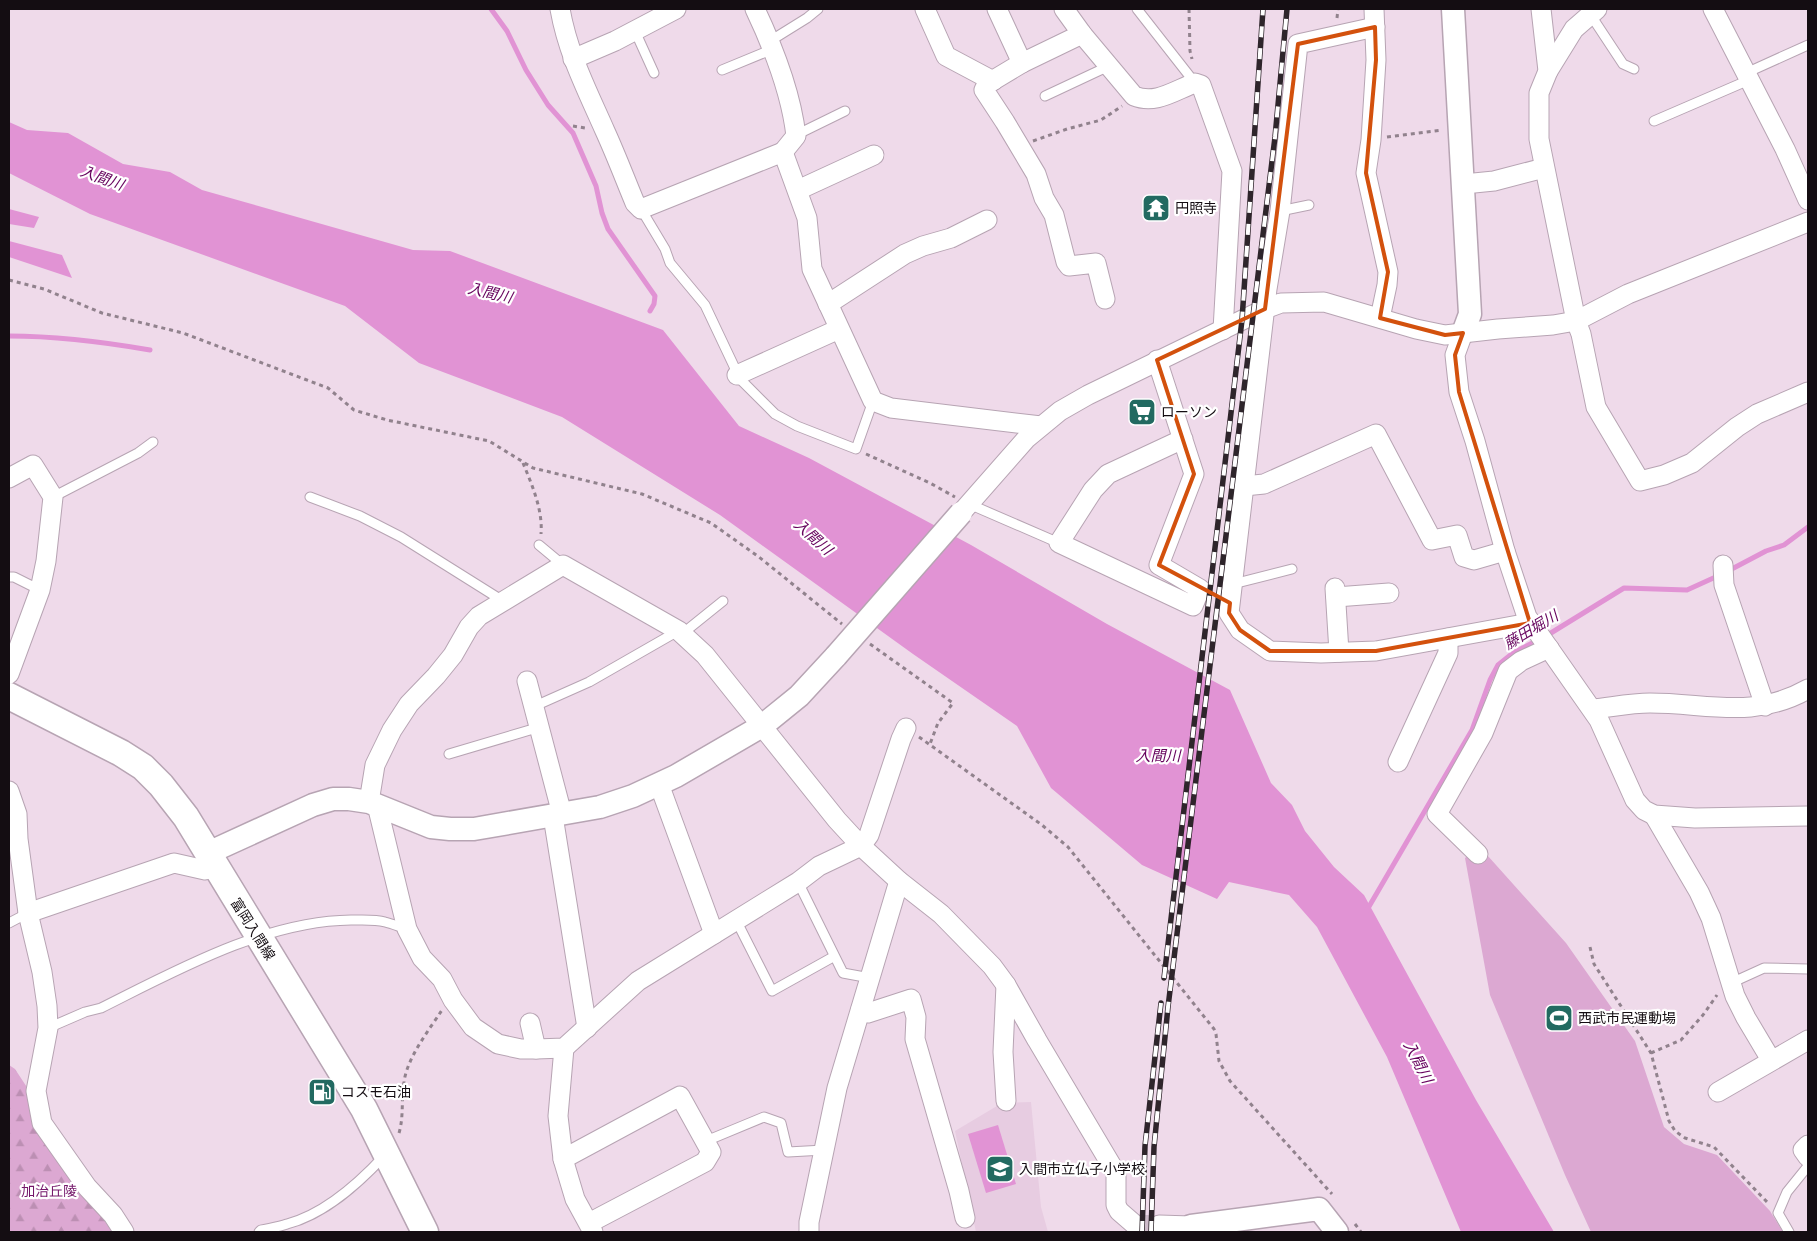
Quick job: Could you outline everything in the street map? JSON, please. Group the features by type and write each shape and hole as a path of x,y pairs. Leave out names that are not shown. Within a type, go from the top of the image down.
{"main road":[{"name":"富岡入間線","path":"9,696 121,753 143,767 161,785 186,817 343,1074 387,1152 425,1232"}],"street":[{"path":"560,9 573,59 635,203 641,209 783,152 796,136 792,107 771,45 755,9"},
{"path":"573,59 616,41 676,9"},
{"path":"925,9 946,56 992,81"},
{"path":"997,9 1022,63"},
{"path":"1064,9 1082,34 1134,96 1162,98 1198,84 1232,171 1222,330"},
{"path":"1453,9 1470,314 1455,355 1459,392 1475,441 1505,551 1540,636 1593,709 1635,800 1644,810 1654,815 1695,818 1808,816"},
{"path":"1541,9 1548,71"},
{"path":"1713,9 1785,149 1808,200"},
{"path":"1594,11 1574,29 1548,71 1539,93 1539,139 1576,321 1581,334 1596,407 1640,481 1664,475 1692,463 1737,427 1757,414 1808,392"},
{"path":"1380,318 1388,272 1367,183 1366,164 1371,140 1376,60 1374,18 1298,44 1280,211 1266,309 1229,613 1240,630 1270,652 1376,651 1448,638 1540,636"},
{"path":"1082,34 1022,63 987,84 984,90 1036,174 1044,198 1054,215 1066,262 1069,266 1096,263 1105,300"},
{"path":"783,152 807,218 812,269 873,402 890,408 1040,426"},
{"path":"798,190 874,155"},
{"path":"1464,184 1494,181 1544,168"},
{"path":"828,304 905,254 923,246 951,238 987,220"},
{"path":"28,913 174,863 205,870 212,861 314,805 333,799 349,799 373,803 432,827 474,830 600,807 633,796 676,776 762,726 799,696 1026,439 1040,426 1060,411 1088,395 1157,360 1281,303 1324,302 1416,329 1445,335 1553,325 1576,321 1628,294 1808,222"},
{"path":"737,375 839,329"},
{"path":"1157,360 1194,474 1159,565 1200,589 1230,603"},
{"path":"1244,486 1264,484 1376,434 1432,540 1458,535 1464,557 1474,560 1505,551"},
{"path":"1183,439 1108,474 1093,490 1059,543 1193,606 1200,589"},
{"path":"9,478 33,465 53,497 46,562 40,590 9,674"},
{"path":"906,728 900,739 869,835 861,846 818,866 798,882 638,981 564,1048 521,1049 498,1044 473,1028 453,1000 442,979 422,958 407,930 373,803 375,765 392,730 409,704 453,655 469,627 479,616 563,565 681,633 705,655 837,820 861,846 899,881 942,914 992,966 1006,985 1116,1173 1116,1205 1122,1215 1134,1224"},
{"path":"1723,565 1724,586 1765,706"},
{"path":"1339,652 1335,592 1389,593"},
{"path":"1478,854 1437,814 1483,733 1508,671 1521,661 1540,636"},
{"path":"1398,762 1448,653 1448,638"},
{"path":"527,681 540,727 558,815 587,1028"},
{"path":"1593,709 1650,703 1715,708 1765,706 1792,698 1808,689"},
{"path":"659,784 714,934"},
{"path":"9,791 17,814 18,839 28,913 42,972 47,1006 48,1028 36,1091 42,1123 87,1188 113,1215 124,1232"},
{"path":"1654,815 1699,892 1711,918 1735,996 1770,1060"},
{"path":"809,1232 837,1088 899,881"},
{"path":"1006,985 1003,1052 1006,1101"},
{"path":"860,1010 868,1013 911,999 916,1017 915,1039 965,1218"},
{"path":"530,1023 536,1049"},
{"path":"1718,1092 1770,1060 1808,1040"},
{"path":"563,1159 680,1096 711,1152 705,1162 591,1228 575,1199 563,1159 558,1116 564,1048"},
{"path":"1808,1145 1803,1150 1808,1157"},
{"path":"1159,1225 1191,1229 1319,1209 1337,1232"}],"lane":[{"path":"722,70 771,45 818,9"},
{"path":"1137,9 1198,84"},
{"path":"1594,11 1623,64 1634,69"},
{"path":"635,31 654,73"},
{"path":"1654,121 1808,45"},
{"path":"1044,96 1109,66"},
{"path":"796,136 845,111"},
{"path":"1280,211 1309,205"},
{"path":"641,209 665,250 670,263 705,305 737,375 775,414 797,426 856,449 873,402"},
{"path":"53,497 138,453 153,442"},
{"path":"310,497 360,516 401,537 503,600"},
{"path":"965,509 1059,543"},
{"path":"539,545 563,565"},
{"path":"1232,584 1292,569"},
{"path":"9,577 14,577 40,590"},
{"path":"535,706 590,682 681,633 722,601"},
{"path":"449,754 540,727"},
{"path":"798,882 843,973 870,978"},
{"path":"9,923 28,913"},
{"path":"48,1028 85,1012 101,1008 199,959 299,926 330,920 384,922 407,930"},
{"path":"736,920 772,992 834,957"},
{"path":"1731,983 1764,968 1808,968"},
{"path":"706,1141 764,1118 781,1123 788,1152 824,1150"},
{"path":"259,1232 304,1219 356,1185 387,1152"},
{"path":"1790,1232 1778,1213 1787,1192 1808,1166"}],"path":[{"path":"1189,9 1190,51 1198,84"},
{"path":"1019,146 1067,129 1101,120 1136,97"},
{"path":"1371,140 1450,128"},
{"path":"9,280 44,289 102,313 183,333 328,388 354,410 387,420 489,441 533,468 642,494 711,524 759,558 850,629"},
{"path":"856,449 930,483 965,509"},
{"path":"523,463 540,517 539,545"},
{"path":"865,641 952,703 938,723 930,744"},
{"path":"906,728 1042,825 1068,847 1214,1029 1219,1061 1230,1081 1335,1197 1319,1209"},
{"path":"1590,947 1594,964 1651,1053 1670,1121 1675,1131 1685,1138 1714,1147 1778,1213"},
{"path":"1651,1053 1681,1040 1703,1016 1716,995 1731,983"},
{"path":"387,1152 398,1135 402,1122 403,1083 405,1076 418,1048 443,1008 453,1000"}],"highlighted area":[{"path":"1375,27 1376,60 1366,173 1388,272 1380,318 1445,335 1463,333 1455,355 1459,392 1530,623 1376,651 1270,651 1240,630 1229,613 1230,603 1159,565 1194,474 1157,360 1265,309 1298,44"}],"shaded area":[{"name":"入間市立仏子小学校","path":"1031,1102 1041,1207 1048,1232 976,1232 955,1131 1002,1103"}],"green space":[{"name":"西武市民運動場","path":"1479,846 1566,943 1635,1041 1664,1127 1684,1144 1717,1155 1770,1211 1783,1232 1591,1232 1565,1175 1490,995 1465,858"},
{"name":"加治丘陵","path":"9,1065 15,1069 85,1171 102,1217 112,1232 9,1232"}],"water":[{"name":"入間川","path":"9,122 27,130 68,133 123,164 170,172 202,190 413,250 450,251 663,330 739,426 809,458 971,545 1107,624 1230,690 1271,783 1292,805 1305,831 1334,867 1364,895 1476,1100 1554,1232 1461,1232 1387,1057 1317,927 1289,895 1229,882 1217,899 1142,865 1051,788 1017,726 913,654 720,515 562,417 419,363 345,306 90,214 9,173"},
{"path":"9,209 39,217 34,228 9,224"},
{"path":"9,241 62,255 72,278 9,257"},
{"path":"998,1125 1016,1184 986,1193 968,1134"}],"waterway":[{"path":"491,9 507,31 526,70 548,105 573,133 596,186 608,229 655,296 654,304 650,311"},
{"path":"9,336 80,340 150,350"},
{"name":"藤田堀川","path":"1728,571 1766,551 1784,545 1808,527"},
{"name":"藤田堀川","path":"1546,636 1624,588 1687,590 1720,575"},
{"name":"藤田堀川","path":"1367,910 1472,730 1490,680 1498,665 1513,653 1538,640"}],"tunnel":[{"path":"1134,1224 1159,1225"}],"railway":[{"path":"1164,978 1242,320 1263,9"},
{"path":"1151,1232 1154,1147 1168,1007 1275,137 1287,9"},
{"path":"1142,1232 1145,1146 1161,1003"}],"place":[{"name":"円照寺","path":"1156,208"},
{"name":"ローソン","path":"1142,412"},
{"name":"西武市民運動場","path":"1559,1018"},
{"name":"コスモ石油","path":"322,1092"},
{"name":"入間市立仏子小学校","path":"1000,1169"}]}
